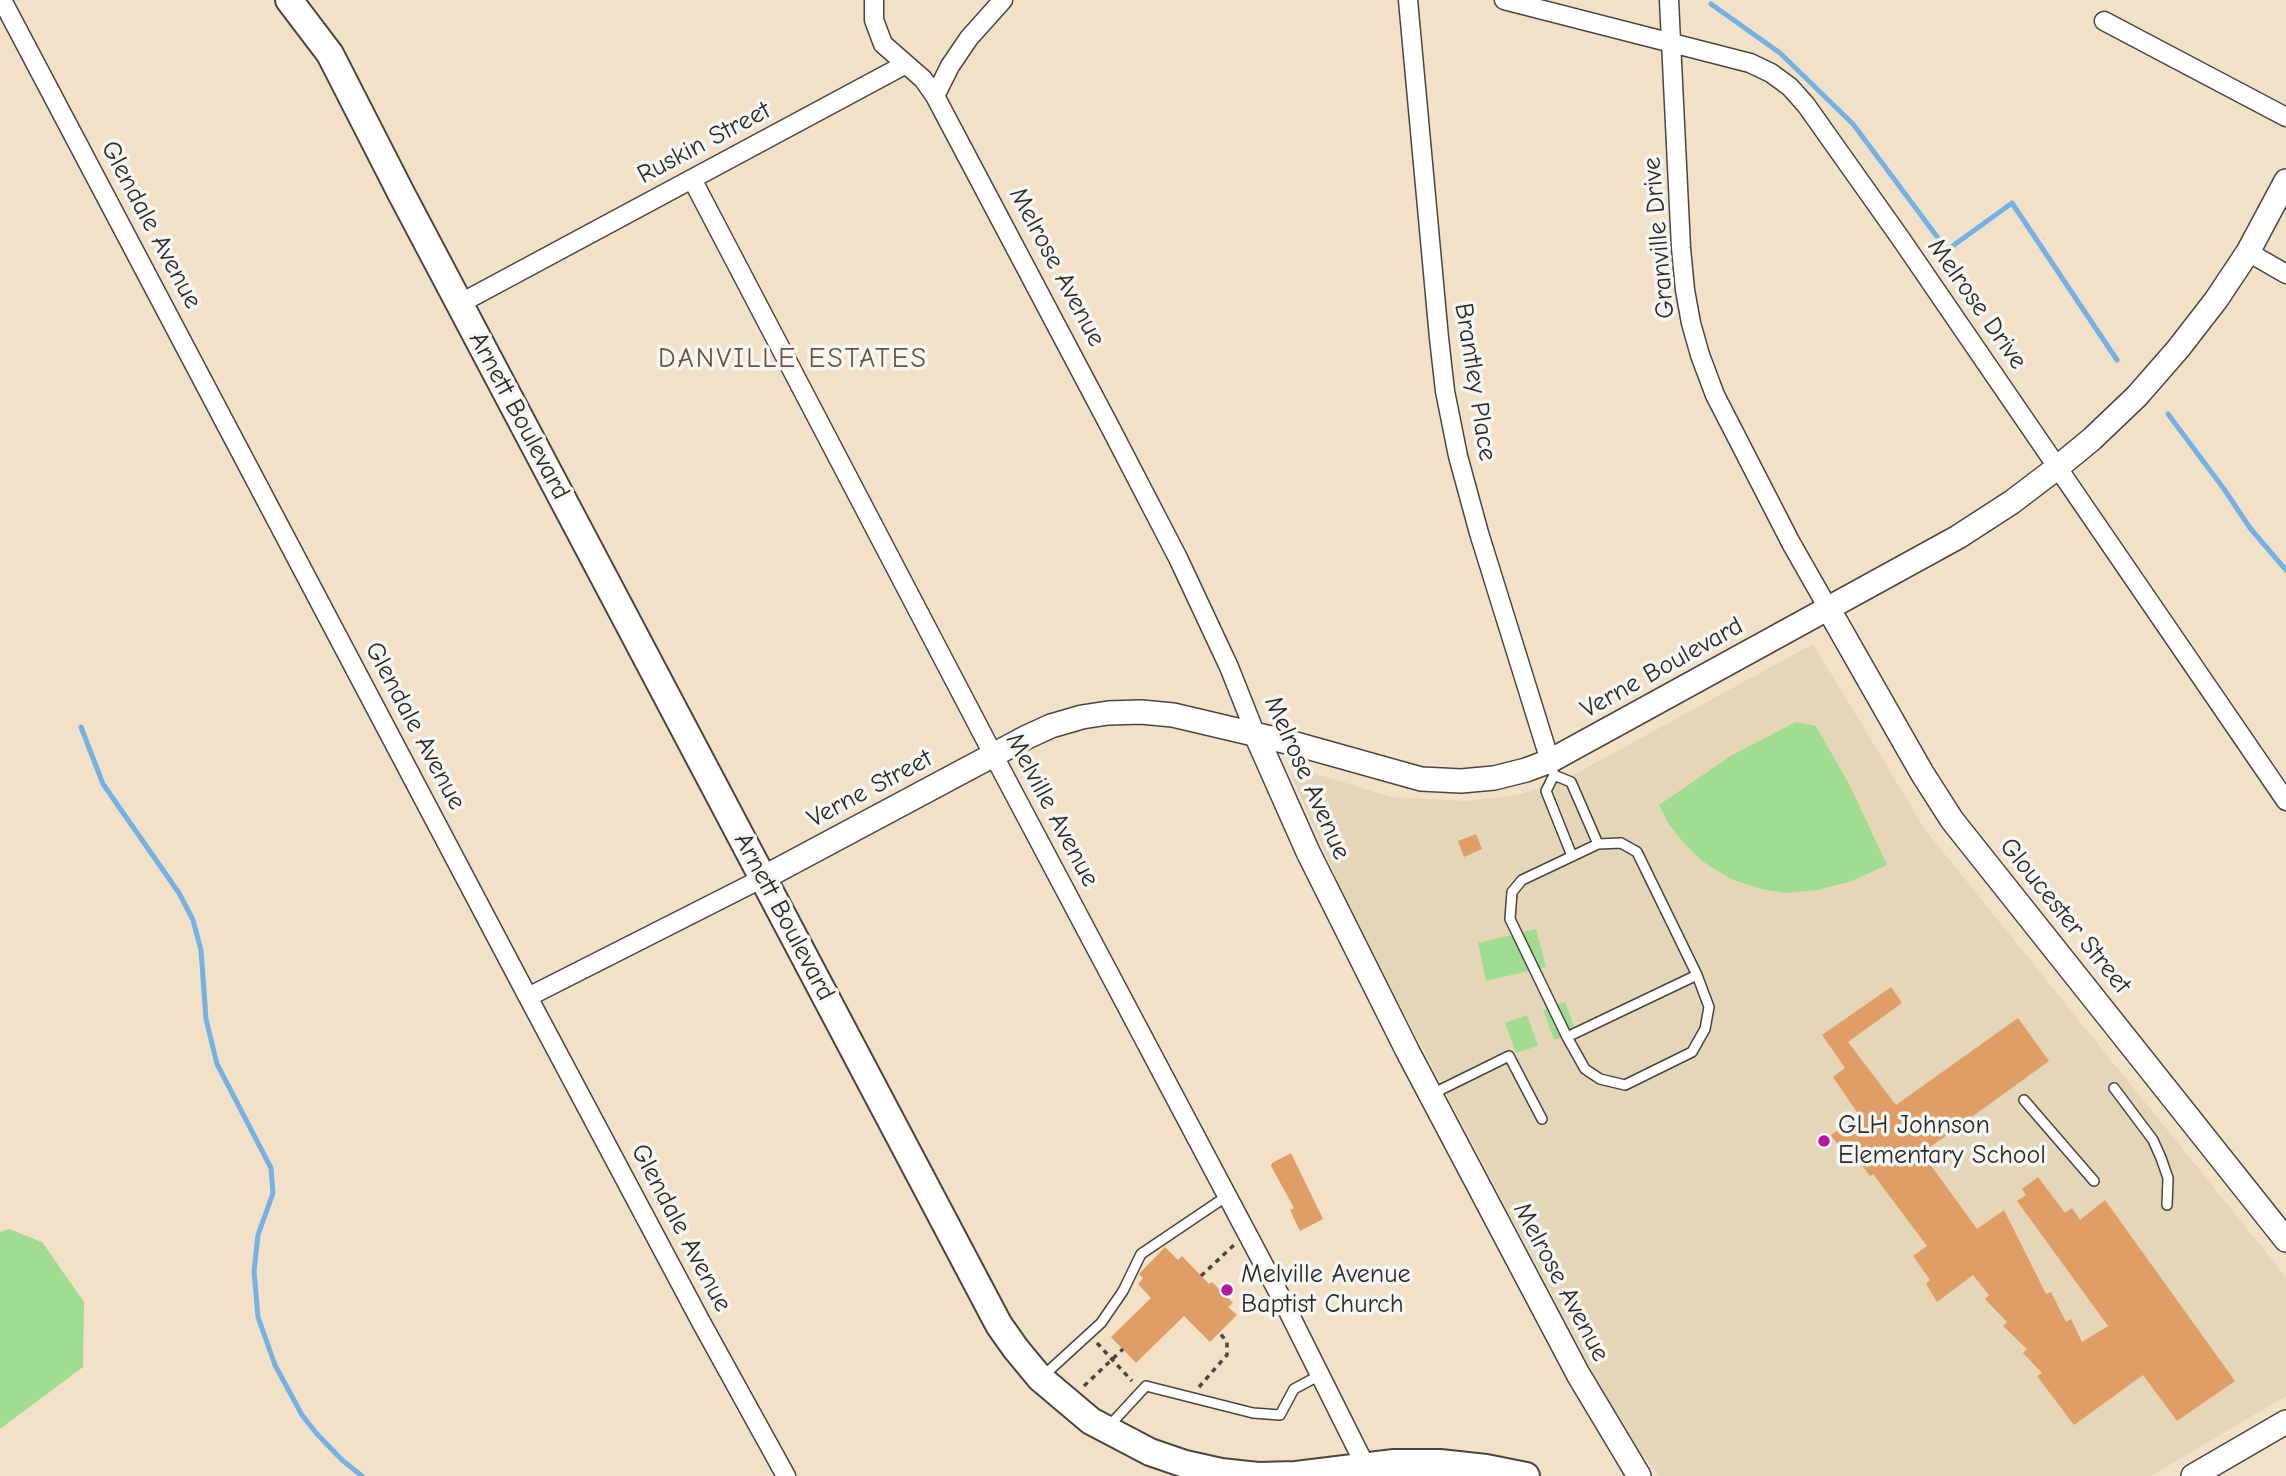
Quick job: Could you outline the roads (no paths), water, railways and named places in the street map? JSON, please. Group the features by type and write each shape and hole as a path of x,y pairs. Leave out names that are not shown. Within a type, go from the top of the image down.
{"main road":[{"name":"Arnett Boulevard","path":"289,0 330,54 459,304 999,1325 1040,1378 1105,1430 1150,1452 1185,1464 1222,1472 1258,1476 1296,1475 1365,1465 1440,1463 1527,1476"}],"street":[{"name":"Glendale Avenue","path":"2,0 528,997 786,1476"},
{"path":"874,0 874,20 883,44 923,79 935,96 950,66 969,38 1003,0"},
{"name":"Brantley Place","path":"1408,0 1439,338 1448,404 1458,456 1479,534 1552,768"},
{"name":"Melrose Drive","path":"1504,0 1750,63 1771,73 1790,87 1806,105 2058,467 2204,685 2286,801"},
{"name":"Granville Drive","path":"1669,0 1681,247 1685,289 1697,345 1715,395 1791,543 1828,608"},
{"path":"2104,21 2286,117"},
{"name":"Ruskin Street","path":"459,304 906,64"},
{"name":"Melrose Avenue","path":"935,96 1178,558 1229,667 1308,852 1431,1095 1578,1374 1639,1476"},
{"name":"Melville Avenue","path":"692,179 1249,1237 1365,1465"},
{"name":"Verne Boulevard","path":"1256,735 1421,779 1461,781 1552,768 1828,608 1958,537 2012,502 2058,467 2137,396 2178,349 2216,300 2248,252 2286,181"},
{"path":"2248,252 2286,274"},
{"name":"Gloucester Street","path":"1828,608 1922,773 1952,820 2286,1240"},
{"name":"Verne Street","path":"528,997 763,878 1051,726 1082,717 1141,712 1173,715 1256,735"},
{"path":"2193,1476 2286,1422"}],"lane":[{"path":"1572,856 1546,791 1552,768 1571,782 1598,844"},
{"path":"1620,843 1637,852 1697,975 1709,1007 1705,1029 1692,1052 1625,1085 1600,1079 1585,1069 1510,919 1512,891 1522,880 1598,844 1620,843"},
{"path":"1567,1037 1697,975"},
{"path":"1431,1095 1509,1056 1542,1119"},
{"path":"2114,1088 2153,1140 2168,1178 2167,1205"},
{"path":"2024,1100 2094,1181"},
{"path":"1040,1378 1101,1324 1123,1291 1141,1254 1227,1196"},
{"path":"1105,1430 1146,1386 1253,1413 1280,1415 1293,1389 1321,1375"}],"waterway":[{"path":"1711,4 1780,53 1853,124 1947,250 2012,203 2117,360"},
{"path":"2168,414 2250,528 2286,570"},
{"path":"81,727 103,784 179,893 193,920 201,950 206,1019 217,1064 271,1168 273,1193 258,1235 254,1271 258,1317 275,1365 302,1415 342,1460 362,1476"}],"place":[{"name":"GLH Johnson Elementary School","path":"1824,1141"},
{"name":"Melville Avenue Baptist Church","path":"1227,1290"}],"district":[{"name":"DANVILLE ESTATES","path":"793,359"}]}
